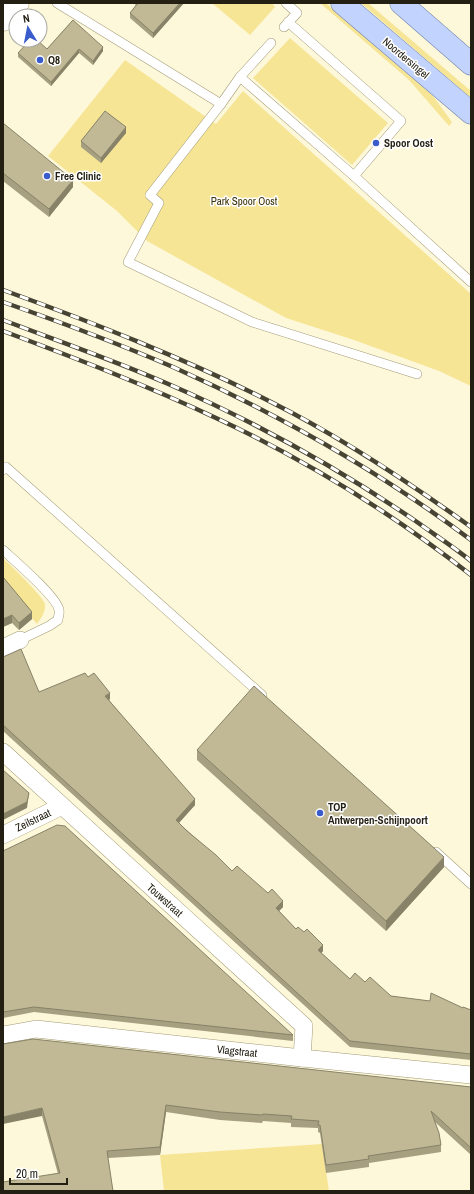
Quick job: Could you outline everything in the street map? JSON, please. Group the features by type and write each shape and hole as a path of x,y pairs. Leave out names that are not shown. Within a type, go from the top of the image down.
{"main road":[{"name":"Noordersingel","path":"342,3 471,113"},
{"path":"401,3 471,64"}],"street":[{"path":"3,20 18,3"},
{"path":"3,648 20,640"},
{"name":"Touwstraat","path":"3,752 304,1026 302,1058"},
{"name":"Zeilstraat","path":"3,835 62,806"},
{"name":"Vlagstraat","path":"3,1035 36,1029 471,1075"}],"lane":[{"path":"57,3 221,104"},
{"path":"286,3 297,13 286,25 401,121 354,176"},
{"path":"271,42 240,77 221,104 150,195 160,203 128,262 252,322 417,374"},
{"path":"240,77 354,176 471,282"},
{"path":"3,470 6,467 269,702"},
{"path":"3,550 50,594 60,611 58,620 20,640"},
{"path":"430,848 471,884"}],"green space":[{"path":"212,3 272,3 275,7 250,35"},
{"path":"320,3 326,3 433,96 452,122 449,126 409,80"},
{"path":"361,3 368,3 471,91 471,98"},
{"path":"290,38 388,123 352,165 253,78"},
{"name":"Park Spoor Oost","path":"125,60 216,124 243,91 471,294 471,386 439,371 354,340 286,318 147,241 117,211 48,156"},
{"path":"3,558 43,600 45,604 44,612 37,624 3,585"},
{"path":"322,1144 329,1191 164,1191 160,1155"}],"building":[{"path":"138,3 180,3 153,33 130,13"},
{"path":"73,20 103,47 93,61 79,49 51,82 18,53 23,48 48,48"},
{"path":"105,111 126,127 101,158 81,141"},
{"name":"Free Clinic","path":"3,123 73,180 49,209 3,173"},
{"path":"3,577 32,612 19,623 12,615 3,619"},
{"path":"21,649 39,692 85,673 88,677 94,673 110,693 105,696 195,799 176,820 232,871 237,866 268,893 272,889 283,901 276,908 296,929 298,927 304,932 307,929 323,945 318,950 350,979 355,973 365,982 370,977 391,996 430,1001 431,993 463,1008 471,1010 471,1054 350,1041 3,725 3,657"},
{"name":"TOP Antwerpen-Schijnpoort","path":"254,686 444,857 386,921 197,750"},
{"path":"3,770 29,793 27,802 3,814"},
{"path":"57,825 65,826 293,1035 34,1007 3,1012 3,851"},
{"path":"33,1039 471,1087 471,1148 431,1111 439,1133 441,1145 368,1156 369,1159 326,1165 320,1125 318,1125 319,1121 291,1119 292,1116 220,1112 166,1105 160,1147 107,1151 113,1191 3,1191 3,1182 60,1173 42,1108 3,1117 3,1044"}],"railway":[{"path":"3,290 71,315 172,356 271,402 323,430 373,460 471,527"},
{"path":"3,302 152,358 251,404 364,467 400,490 471,540"},
{"path":"3,320 106,358 199,398 263,429 326,464 387,502 471,561"},
{"path":"3,331 137,383 250,434 348,489 411,531 471,575"}],"place":[{"name":"Q8","path":"40,60"},
{"name":"Spoor Oost","path":"376,143"},
{"name":"Free Clinic","path":"47,176"},
{"name":"TOP Antwerpen-Schijnpoort","path":"320,813"}]}
